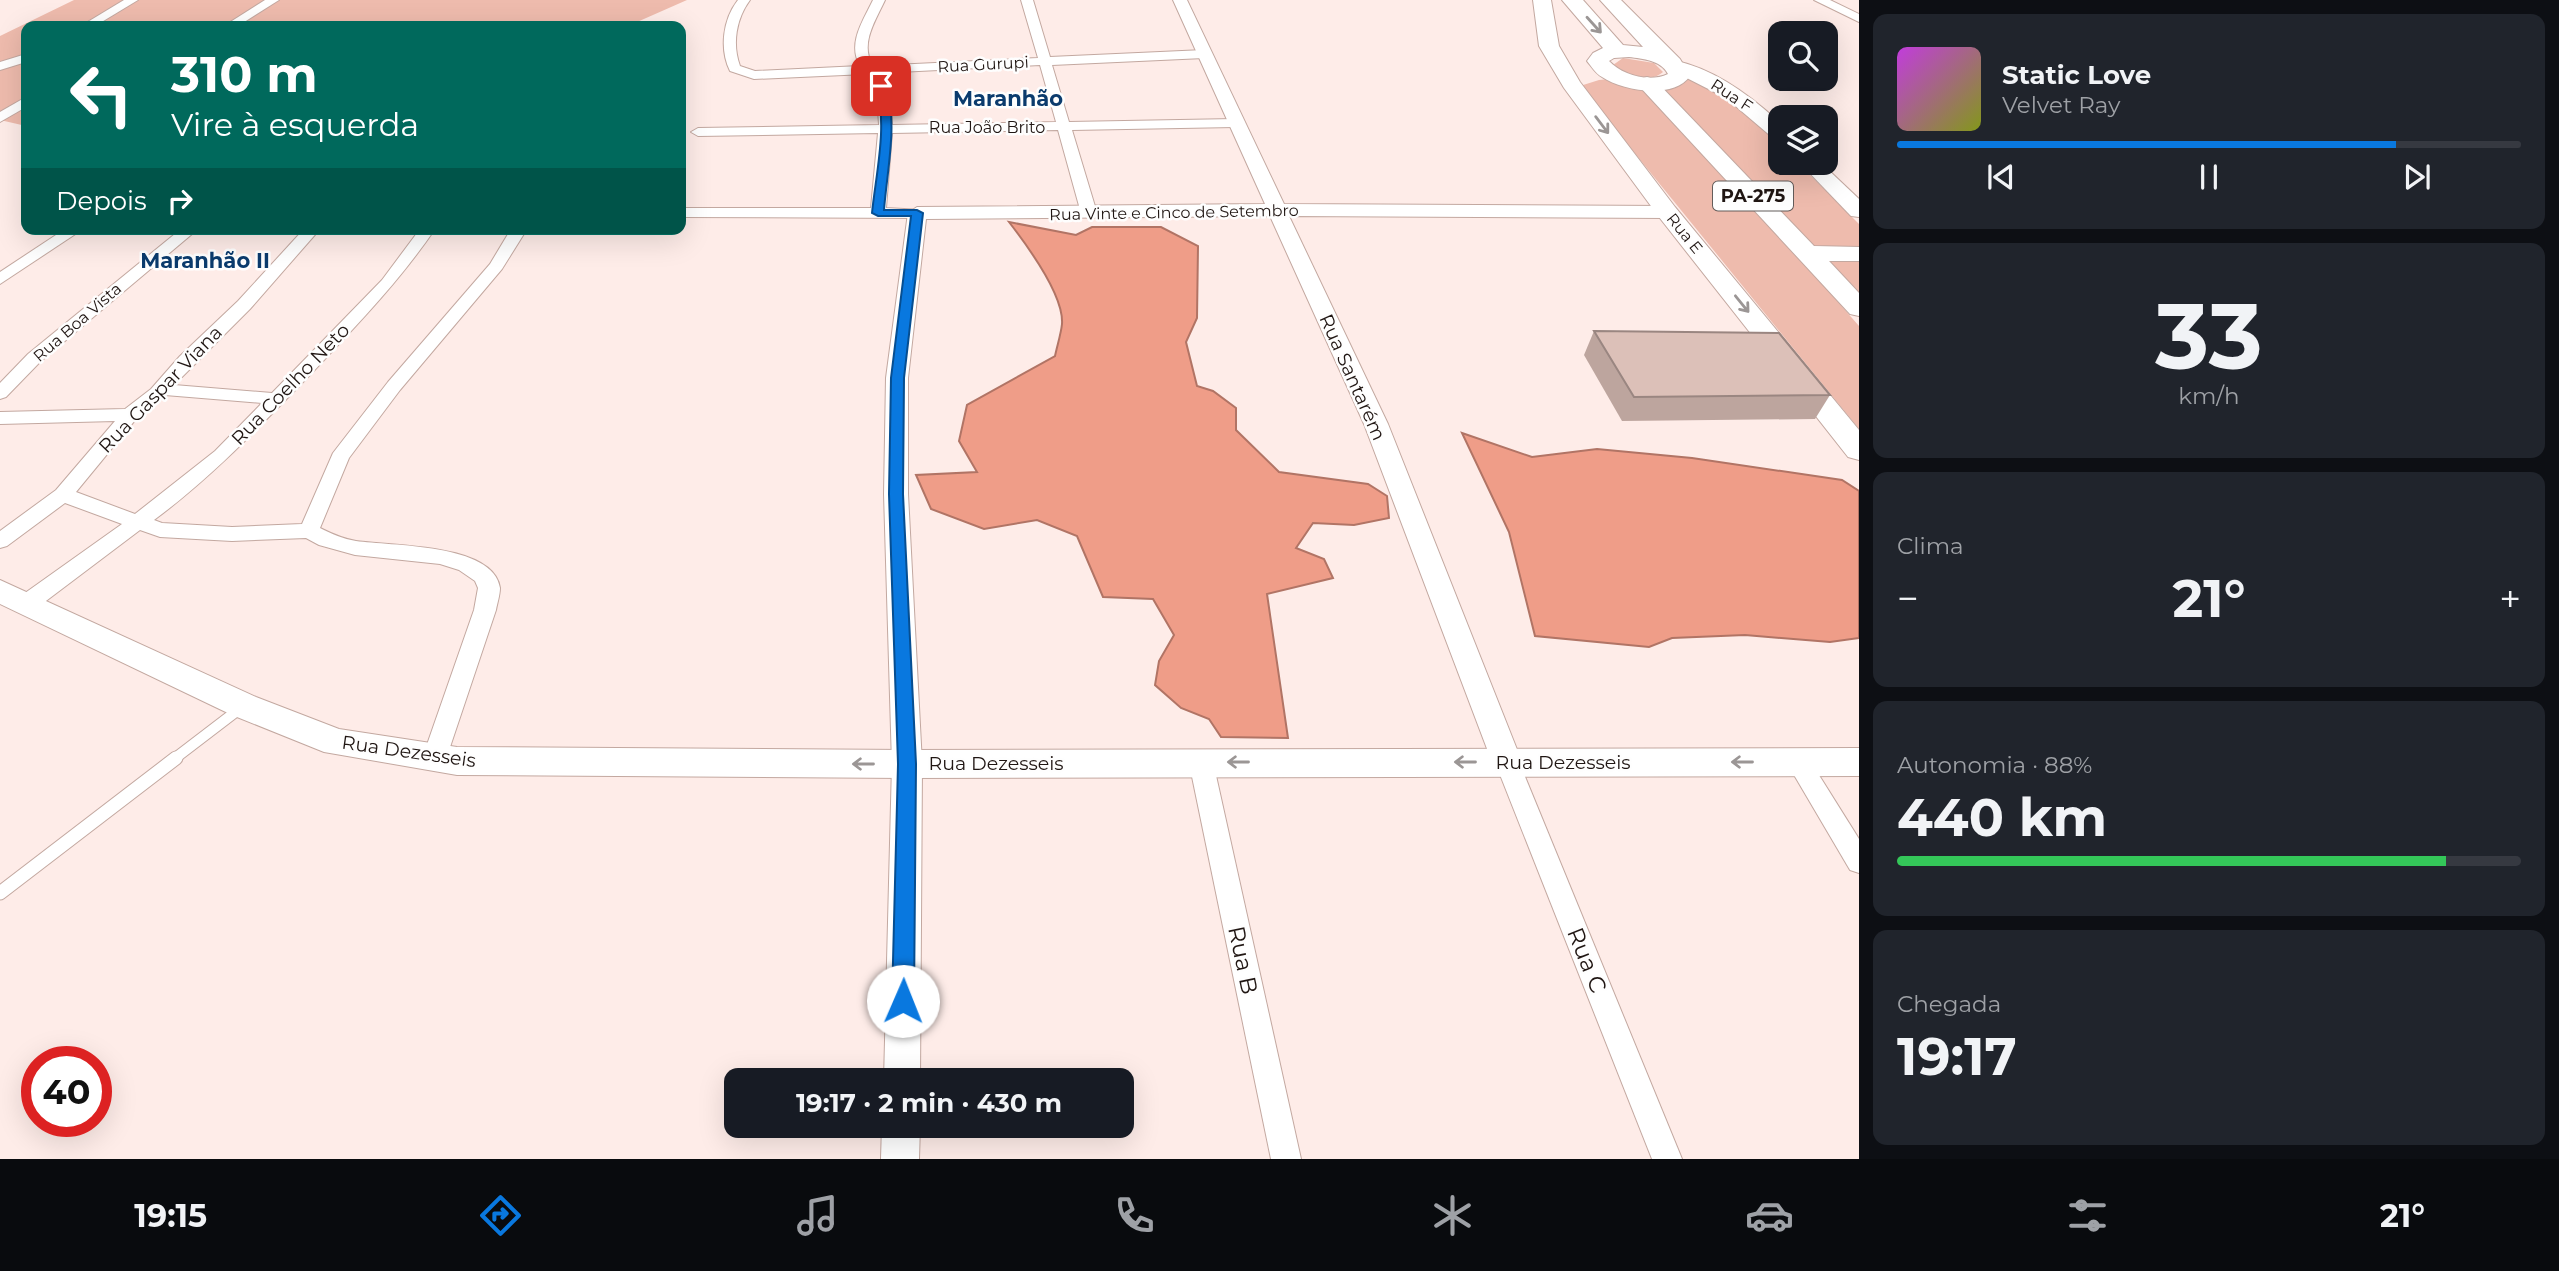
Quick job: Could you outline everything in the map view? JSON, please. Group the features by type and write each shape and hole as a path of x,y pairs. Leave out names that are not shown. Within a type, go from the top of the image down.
{"highway":[{"path":"1571,0 1617,51"},
{"path":"1610,0 1671,63 1679,76 1676,80 1647,83 1620,78 1600,66 1598,61 1601,56 1617,51 1642,52 1671,63"}],"main road":[{"name":"Rua E","path":"1542,0 1549,46 1571,84 1667,212 1859,450"},
{"name":"Rua F","path":"1671,63 1731,90 1768,122"},
{"path":"1571,84 1606,71"},
{"name":"PA-275","path":"1647,83 1859,308"},
{"path":"1822,175 1859,211"},
{"path":"1808,253 1859,254"},
{"name":"Rua Dezesseis","path":"13,597 244,706 336,742 434,759 907,764 1859,762"}],"street":[{"path":"96,21 132,0"},
{"path":"238,21 273,0"},
{"name":"Rua Gurupi","path":"744,0 736,10 730,59 741,72 762,75 1204,54"},
{"path":"878,0 860,43 862,61 881,86 884,97 886,128 878,213"},
{"path":"1027,0 1089,213"},
{"name":"Rua Santarém","path":"1180,0 1376,425 1507,762"},
{"path":"1821,0 1859,19"},
{"path":"0,66 21,60"},
{"path":"0,118 21,104"},
{"name":"Rua João Brito","path":"698,132 1235,122"},
{"name":"Rua Vinte e Cinco de Setembro","path":"686,213 1278,210 1667,212"},
{"path":"902,1068 907,764 896,494 897,378 917,213"},
{"path":"0,279 67,235"},
{"name":"Rua Boa Vista","path":"0,393 34,358 184,235"},
{"name":"Rua Gaspar Viana","path":"0,541 63,495 130,415 160,389 186,360 244,305 308,235"},
{"name":"Rua Coelho Neto","path":"13,597 136,522 172,497 222,455 388,283 424,235"},
{"path":"309,531 340,457 394,386 496,266 515,235"},
{"path":"160,389 276,399"},
{"path":"0,418 130,415"},
{"path":"63,495 160,530 232,534 309,531 326,540 355,548 441,557 466,565 483,576 489,588 485,610 434,759"},
{"name":"Rua B","path":"1201,762 1286,1159"},
{"name":"Rua C","path":"1507,762 1667,1159"},
{"path":"1798,763 1859,862"},
{"path":"900,1159 901,1138"}],"lane":[{"path":"0,893 244,706"}],"shaded area":[{"path":"74,0 687,0 639,21 31,21"},
{"path":"21,26 21,125 0,120 0,36"},
{"path":"1623,58 1654,63 1663,72 1651,78 1630,76 1613,65"},
{"path":"1680,77 1711,87 1736,102 1768,132 1768,175 1810,175 1859,224 1859,303 1663,89"},
{"path":"1620,78 1647,83 1859,326 1859,429 1580,86 1599,80"},
{"path":"1009,222 1076,235 1092,227 1161,227 1198,246 1197,318 1186,342 1197,386 1213,391 1236,408 1236,430 1279,472 1368,484 1387,496 1389,518 1354,525 1313,523 1296,548 1324,559 1333,578 1267,594 1288,738 1221,737 1209,719 1181,708 1155,685 1159,661 1174,635 1153,599 1103,597 1077,536 1037,520 984,529 931,509 916,475 977,472 959,441 967,405 1055,356 1062,324 1057,299 1043,270"},
{"path":"1462,433 1532,457 1597,449 1692,458 1842,480 1859,491 1859,638 1830,642 1745,635 1672,638 1649,647 1535,636 1509,532"}],"building":[{"path":"1594,331 1779,333 1830,395 1634,397"}],"district":[{"name":"Maranhão","path":"1008,99"},
{"name":"Maranhão II","path":"205,261"}],"route":[{"path":"881,86 886,128 878,213 917,213 897,378 896,494 907,764 903,1001"}]}
